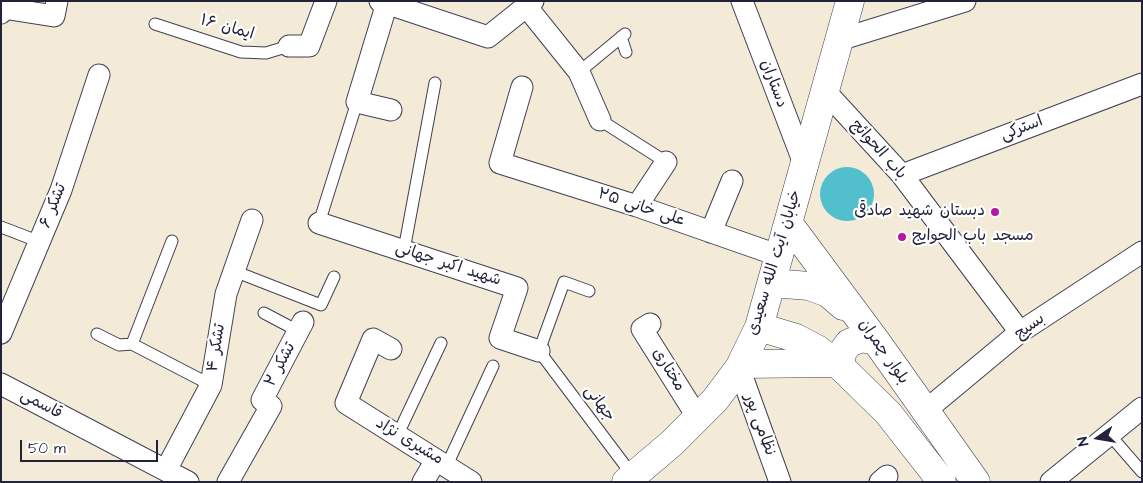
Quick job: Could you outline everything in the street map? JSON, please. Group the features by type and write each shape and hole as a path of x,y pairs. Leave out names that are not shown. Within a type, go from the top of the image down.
{"main road":[{"name":"خیابان آیت الله سعیدی","path":"630,479 698,418 740,366 759,327 850,1"},
{"name":"بلوار چمران","path":"789,224 869,331 976,482"},
{"path":"740,366 838,365 841,354 848,343 862,338 869,331 828,293 809,286 772,283"},
{"name":"بلوار چمران","path":"759,327 796,338 817,349 838,365 888,413 942,482"}],"street":[{"path":"1,13 3,8 54,16 57,1"},
{"path":"289,46 309,46 326,1"},
{"name":"دستاران","path":"742,1 805,166"},
{"path":"838,40 965,1"},
{"path":"391,110 358,102 384,2 488,37 530,4 579,72 600,120"},
{"name":"تشکر ۶","path":"1,333 62,190 99,75"},
{"name":"استرکی","path":"902,175 1142,84"},
{"name":"علی خانی ۲۵","path":"522,86 500,162 637,206 780,256"},
{"name":"باب الحوائج","path":"824,90 902,175 1020,332"},
{"path":"637,206 666,162"},
{"path":"711,232 732,181"},
{"name":"تشکر ۴","path":"166,470 211,385 226,294 252,220"},
{"name":"شهید اکبر جهانی","path":"319,223 517,288 500,338 539,351"},
{"name":"بسیج","path":"925,411 1020,332 1142,252"},
{"name":"مختاری","path":"650,324 642,329 698,418"},
{"name":"تشکر ۲","path":"228,482 271,406 262,400 301,326"},
{"name":"مشیری نژاد","path":"391,348 373,338 346,403 471,482"},
{"name":"نظامی پور","path":"740,366 780,482"},
{"name":"قاسمی","path":"1,384 188,482"},
{"path":"1050,482 1142,408"},
{"path":"423,482 441,463"}],"lane":[{"name":"ایمان ۱۶","path":"155,24 241,52 266,53 289,46"},
{"path":"579,72 623,35 626,52"},
{"path":"404,250 435,83"},
{"path":"319,223 358,102"},
{"path":"600,120 666,162"},
{"path":"1,226 40,242"},
{"path":"132,344 172,241"},
{"path":"234,271 321,305 334,277"},
{"path":"539,351 564,282 589,291"},
{"path":"264,313 301,326"},
{"path":"97,334 119,345 132,344 211,385"},
{"path":"397,436 441,343"},
{"name":"جهانی","path":"539,351 630,479"},
{"path":"441,463 493,366"},
{"path":"1109,434 1142,472"}],"water":[{"path":"842,167 852,167 862,171 870,179 874,194 870,209 862,217 852,221 842,221 832,217 824,209 820,199 820,189 824,179 832,171"}],"place":[{"name":"دبستان شهید صادقی","path":"995,212"},
{"name":"مسجد باب الحوایج","path":"902,237"}]}
